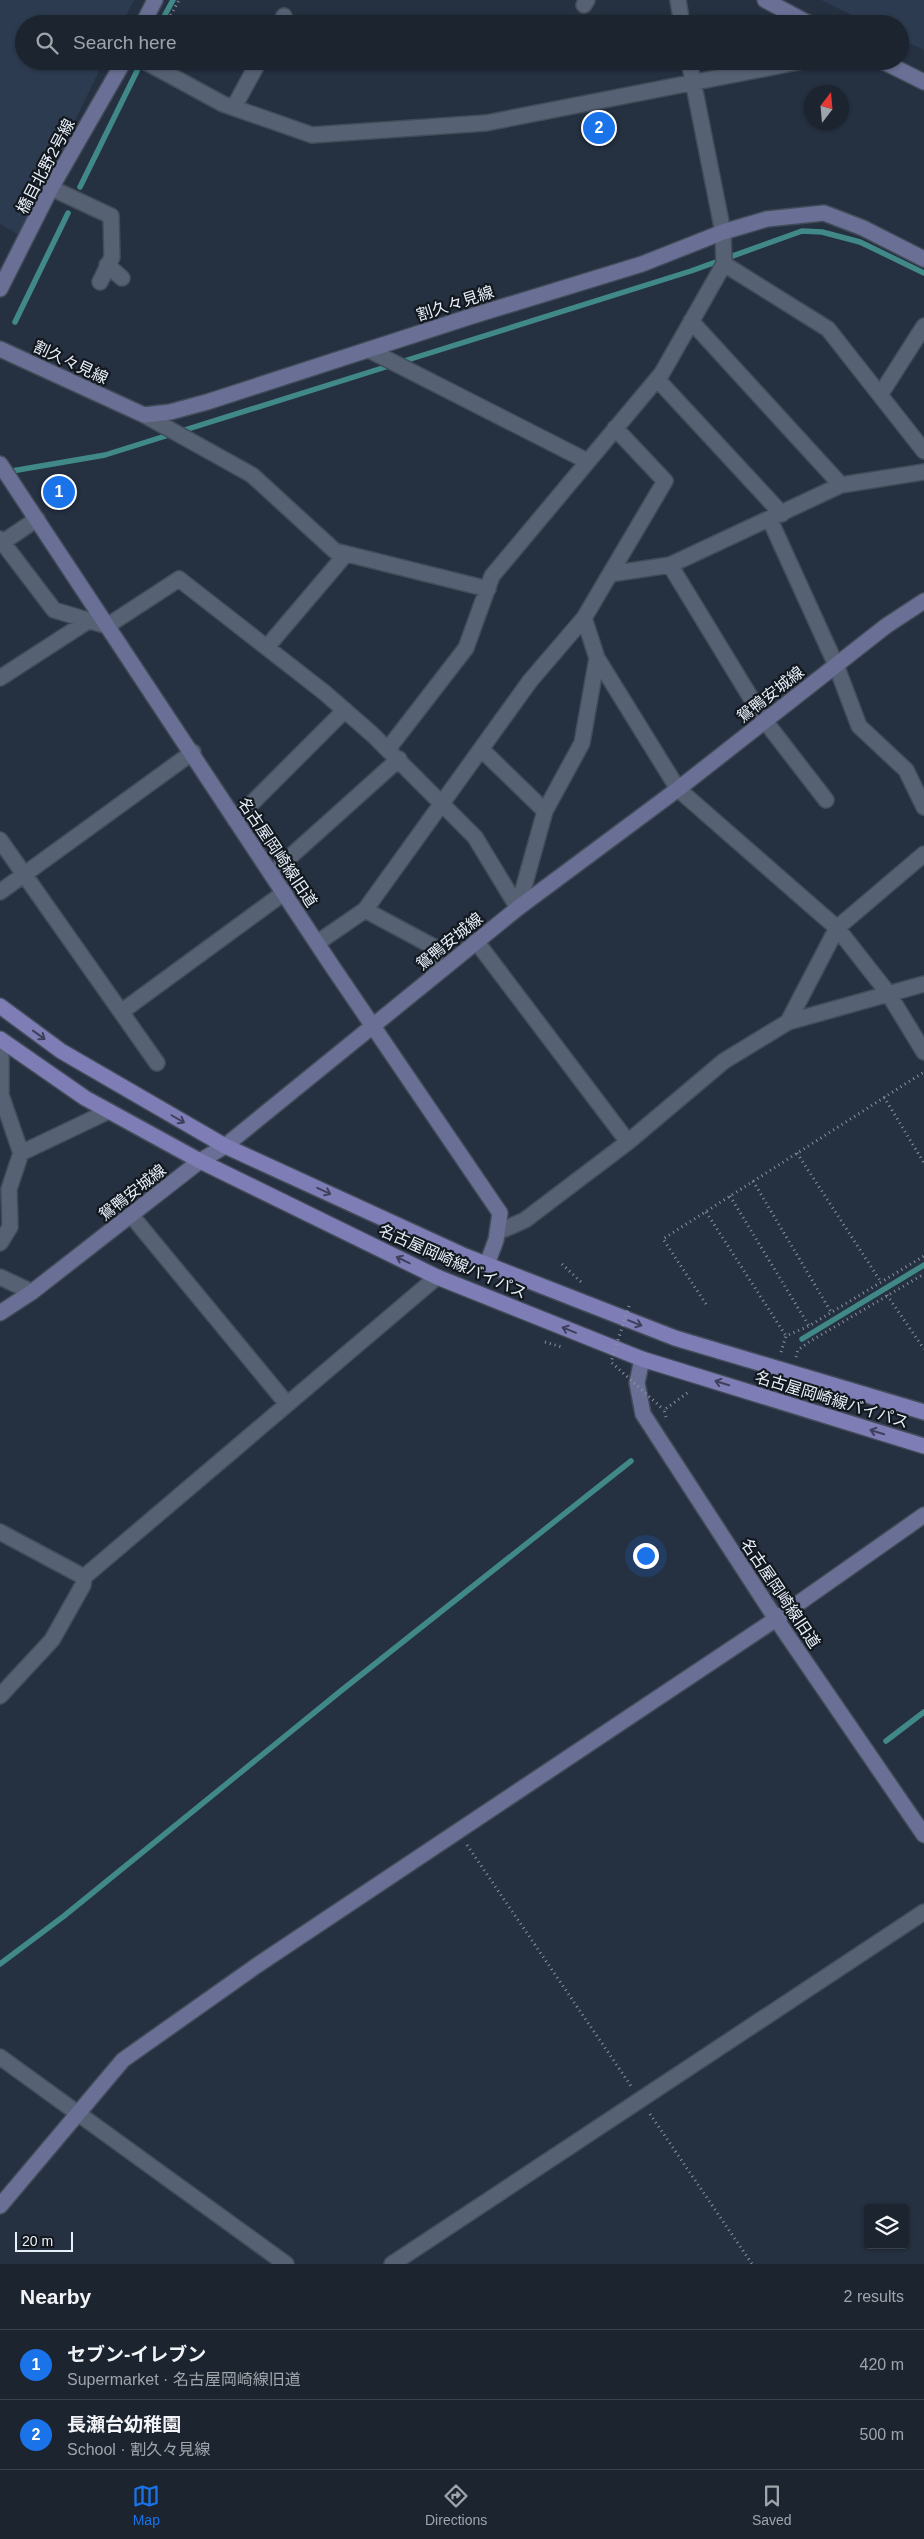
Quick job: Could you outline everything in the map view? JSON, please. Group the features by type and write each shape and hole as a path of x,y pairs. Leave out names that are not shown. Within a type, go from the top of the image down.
{"main road":[{"name":"名古屋岡崎線バイパス","path":"0,1006 61,1051 225,1146 487,1264 675,1338 924,1412"},
{"name":"名古屋岡崎線バイパス","path":"1,1039 85,1098 200,1161 437,1277 642,1359 924,1446"}],"street":[{"path":"148,15 155,0"},
{"path":"678,0 680,15"},
{"path":"765,0 793,15"},
{"name":"橋目北野2号線","path":"0,290 51,188 119,70"},
{"path":"162,70 234,107 312,135 486,123 755,70"},
{"path":"234,107 254,70"},
{"path":"272,873 393,754 466,648 492,576 656,379 724,264 722,232 690,70"},
{"path":"900,70 924,82"},
{"path":"51,188 111,216 112,257 100,282"},
{"name":"割久々見線","path":"0,348 144,415 170,412 207,402 371,351 469,317 642,264 722,232 768,220 824,213 863,228 924,259"},
{"path":"107,264 122,278"},
{"path":"724,264 828,329 924,451"},
{"path":"692,321 841,485"},
{"path":"880,395 924,326"},
{"path":"371,351 587,461"},
{"path":"656,379 776,517 859,726 906,770 924,807"},
{"path":"144,415 252,475 335,551 488,588"},
{"path":"317,943 365,910 530,681 584,618 665,481 615,428"},
{"name":"名古屋岡崎線旧道","path":"0,464 193,752 235,820 285,892 317,943 500,1213 498,1232 487,1264"},
{"path":"610,574 670,565 841,485 924,472"},
{"path":"37,519 1,542 54,610 107,626 179,579 345,710 393,754 475,837 518,908"},
{"path":"267,648 346,554"},
{"path":"670,565 765,721 826,800"},
{"name":"鴛鴨安城線","path":"0,1313 32,1292 200,1161 225,1146 518,908 678,789 886,626 924,601"},
{"path":"584,618 597,658 678,789 837,928 888,993 924,1052"},
{"path":"0,678 88,620"},
{"path":"518,908 545,811 582,743 597,658"},
{"path":"235,820 345,710"},
{"path":"481,749 545,811"},
{"path":"0,892 25,876 193,752"},
{"path":"0,840 157,1063"},
{"path":"788,1022 837,928 924,854"},
{"path":"121,1012 285,892"},
{"path":"365,910 436,948 433,976"},
{"path":"476,941 628,1142"},
{"path":"498,1232 525,1220 628,1142 724,1061 788,1022 924,984"},
{"path":"0,1243 10,1226 9,1189 21,1153 1,1096 1,1039"},
{"path":"21,1153 109,1110"},
{"path":"132,1215 287,1404"},
{"path":"0,1277 32,1292"},
{"path":"0,1696 52,1640 83,1586 84,1577 437,1277"},
{"name":"名古屋岡崎線旧道","path":"642,1359 637,1383 643,1414 776,1619 924,1835"},
{"path":"0,2206 122,2060 256,1966 776,1619 924,1515"},
{"path":"0,1532 84,1577"},
{"path":"392,2264 924,1912"},
{"path":"0,2057 286,2264"}],"path":[{"path":"171,15 179,0"},
{"path":"706,1304 663,1239 924,1072"},
{"path":"884,1097 924,1163"},
{"path":"797,1153 881,1282"},
{"path":"753,1181 831,1312"},
{"path":"730,1196 809,1326"},
{"path":"706,1212 786,1336"},
{"path":"780,1354 786,1336 809,1326 924,1256"},
{"path":"795,1358 798,1350 809,1342 924,1274"},
{"path":"887,1296 924,1349"},
{"path":"629,1306 611,1362 664,1410 667,1418"},
{"path":"664,1410 688,1391 696,1393"},
{"path":"458,1831 752,2264"}],"shaded area":[{"path":"0,0 134,0 126,15 15,15 15,70 100,70 19,235 0,224"},
{"path":"821,0 924,0 924,50 909,43 909,15 852,15"}],"waterway":[{"path":"165,15 173,0"},
{"path":"80,187 137,71"},
{"path":"15,322 68,213"},
{"path":"401,362 691,271 802,231 822,232 860,242 924,273"},
{"path":"6,472 105,455 392,365"},
{"path":"802,1339 924,1265"},
{"path":"0,1964 64,1916 342,1690 631,1461"},
{"path":"886,1741 924,1712"}],"place":[{"name":"長瀬台幼稚園","path":"599,128"},
{"name":"セブン-イレブン","path":"59,492"}]}
